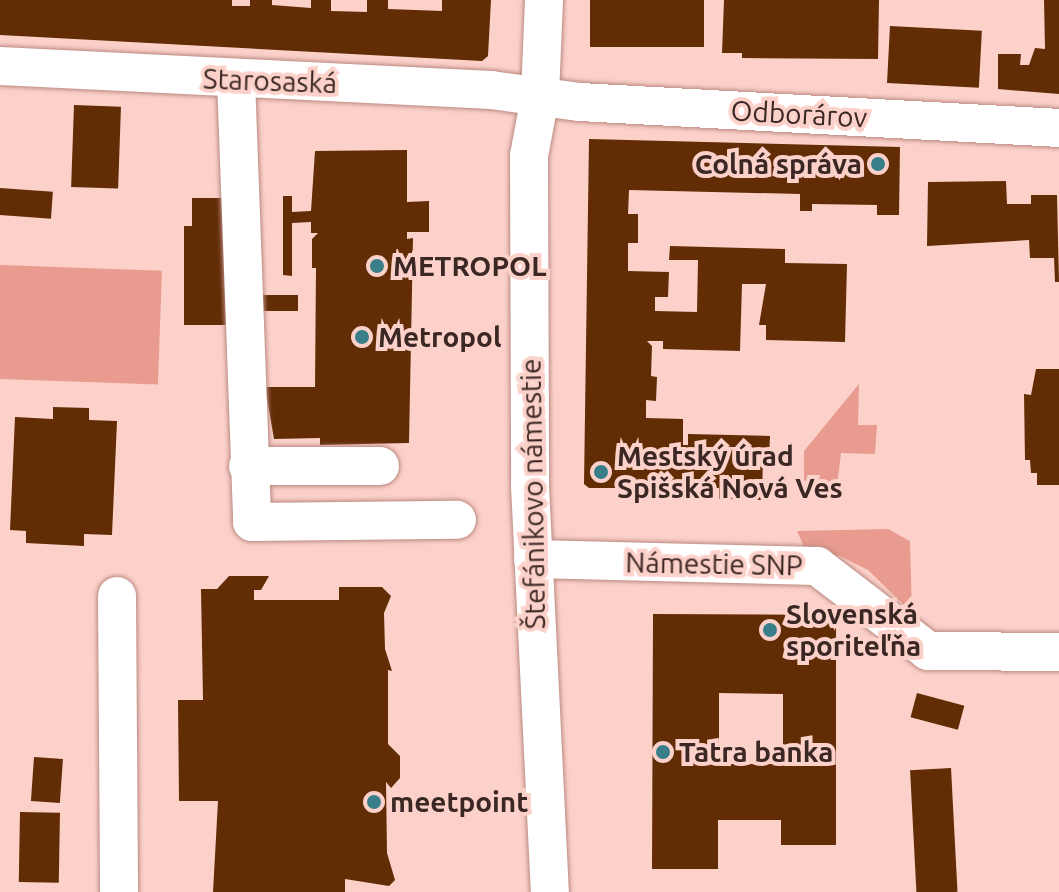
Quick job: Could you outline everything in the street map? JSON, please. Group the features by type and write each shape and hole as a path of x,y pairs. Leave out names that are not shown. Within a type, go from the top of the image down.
{"street":[{"name":"Štefánikovo námestie","path":"544,0 540,97 529,156 533,559 550,892"},
{"name":"Starosaská","path":"0,66 491,90 540,97"},
{"path":"236,79 252,522 457,520"},
{"name":"Odborárov","path":"540,97 1059,128"},
{"path":"248,466 380,466"},
{"name":"Námestie SNP","path":"533,559 817,566 928,651 1059,652"},
{"path":"117,596 119,892"}],"shaded area":[{"path":"0,265 162,271 158,385 0,379"},
{"path":"859,384 858,425 877,425 875,454 841,453 837,485 804,484 804,451"},
{"path":"888,529 910,541 912,613 868,570 840,556 805,549 797,531"}],"building":[{"path":"0,0 232,0 232,6 250,6 250,0 272,0 272,5 311,8 311,0 331,0 331,11 367,12 367,0 388,0 388,9 442,11 442,0 491,0 488,56 482,61 0,35"},
{"path":"590,0 704,0 704,47 590,47"},
{"path":"724,0 879,0 878,59 742,58 742,53 722,53"},
{"path":"1044,0 1059,0 1059,94 998,89 998,54 1021,54 1020,65 1029,65 1035,48 1045,49"},
{"path":"890,26 982,31 979,88 887,83"},
{"path":"74,105 121,107 118,189 71,187"},
{"path":"589,139 900,147 899,215 877,215 877,205 812,204 812,211 800,211 800,194 629,190 628,214 638,214 638,243 628,243 628,271 669,272 668,297 655,297 655,311 697,312 698,260 669,260 670,246 785,249 785,263 847,264 845,342 766,340 766,325 759,325 766,284 742,284 740,351 663,349 663,341 647,341 652,346 651,376 657,377 656,401 646,400 646,418 683,419 683,445 688,445 688,434 770,436 769,458 763,457 762,500 719,499 719,488 589,488 584,484"},
{"name":"Metropol","path":"407,150 407,202 429,201 429,232 407,232 407,239 413,238 409,443 320,445 320,438 274,439 265,387 315,387 316,268 312,268 312,239 318,233 311,233 311,222 292,223 292,276 283,275 283,196 292,196 292,212 311,211 315,151"},
{"path":"1006,181 1007,204 1031,204 1031,195 1057,195 1059,282 1055,282 1054,258 1030,258 1029,240 927,246 928,182"},
{"path":"0,188 53,192 51,219 0,215"},
{"path":"192,198 227,198 227,295 298,295 298,311 227,311 227,325 184,325 184,226 192,226"},
{"path":"1036,369 1059,369 1059,485 1037,485 1037,473 1031,473 1030,460 1025,460 1024,394 1031,395"},
{"path":"53,407 89,408 89,420 117,421 112,535 84,534 84,546 26,543 26,531 10,530 15,417 53,419"},
{"path":"229,576 269,576 261,590 254,590 254,600 339,600 339,587 382,587 391,596 384,613 385,649 392,671 388,670 388,744 400,756 400,778 391,788 386,782 387,853 395,880 389,886 345,879 345,892 213,892 218,801 179,801 178,700 203,700 201,589 217,589"},
{"path":"653,614 836,615 836,845 781,845 781,820 718,820 718,869 652,869","holes":["719,693 783,694 783,764 719,764"]},
{"path":"917,693 964,706 958,730 911,717"},
{"path":"34,757 63,759 60,803 31,801"},
{"path":"951,768 957,892 916,892 910,770"},
{"path":"20,812 60,813 59,883 19,882"}],"place":[{"name":"Colná správa","path":"878,164"},
{"name":"METROPOL","path":"377,266"},
{"name":"Metropol","path":"362,337"},
{"name":"Mestský úrad Spišská Nová Ves","path":"601,472"},
{"name":"Slovenská sporiteľňa","path":"770,630"},
{"name":"Tatra banka","path":"663,752"},
{"name":"meetpoint","path":"374,802"}]}
